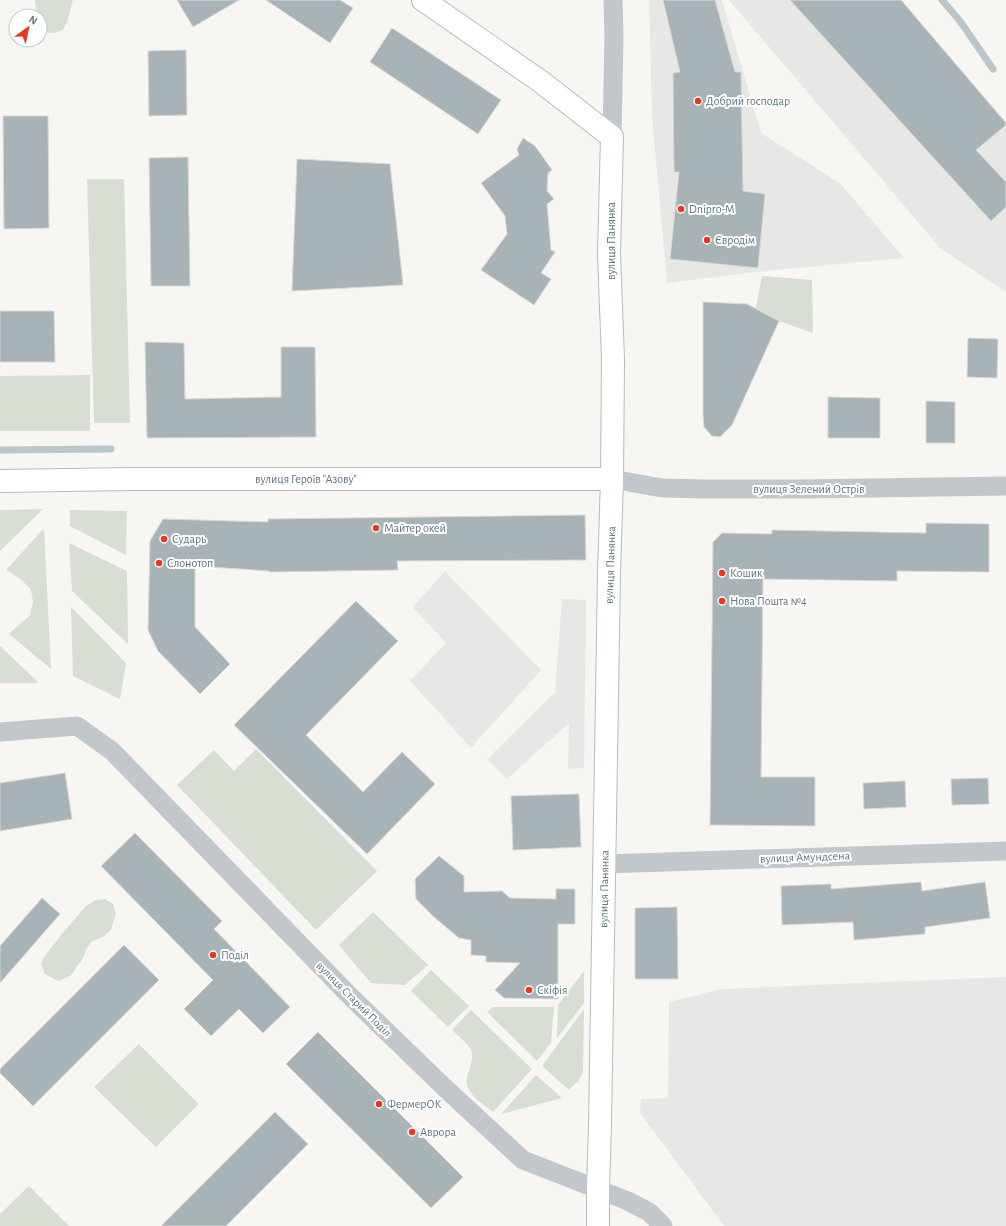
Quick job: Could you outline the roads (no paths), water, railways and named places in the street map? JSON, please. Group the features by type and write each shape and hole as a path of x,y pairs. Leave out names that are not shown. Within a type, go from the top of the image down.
{"main road":[{"path":"423,0 540,81 612,137"},
{"name":"вулиця Панянка","path":"598,1226 614,359 609,254 612,137"},
{"name":"вулиця Героїв \"Азову\"","path":"0,481 133,479 612,479"}],"street":[{"path":"612,137 614,36 613,0"},
{"name":"вулиця Зелений Острів","path":"612,479 662,488 698,489 803,490 1006,486"},
{"name":"вулиця Старий Поділ","path":"0,732 77,726 112,751 350,996 446,1089 523,1160 628,1201 648,1212 663,1226"},
{"name":"вулиця Амундсена","path":"604,864 1006,851"}],"waterway":[{"path":"942,0 960,21 993,69"},
{"path":"0,450 111,449"}],"place":[{"name":"Добрий господар","path":"698,101"},
{"name":"Dnipro-M","path":"681,209"},
{"name":"Євродім","path":"707,240"},
{"name":"Майтер окей","path":"376,528"},
{"name":"Сударь","path":"164,539"},
{"name":"Слонотоп","path":"159,563"},
{"name":"Кошик","path":"722,573"},
{"name":"Нова Пошта №4","path":"722,601"},
{"name":"Поділ","path":"213,955"},
{"name":"Скіфія","path":"529,990"},
{"name":"ФермерОК","path":"379,1104"},
{"name":"Аврора","path":"412,1132"}]}
